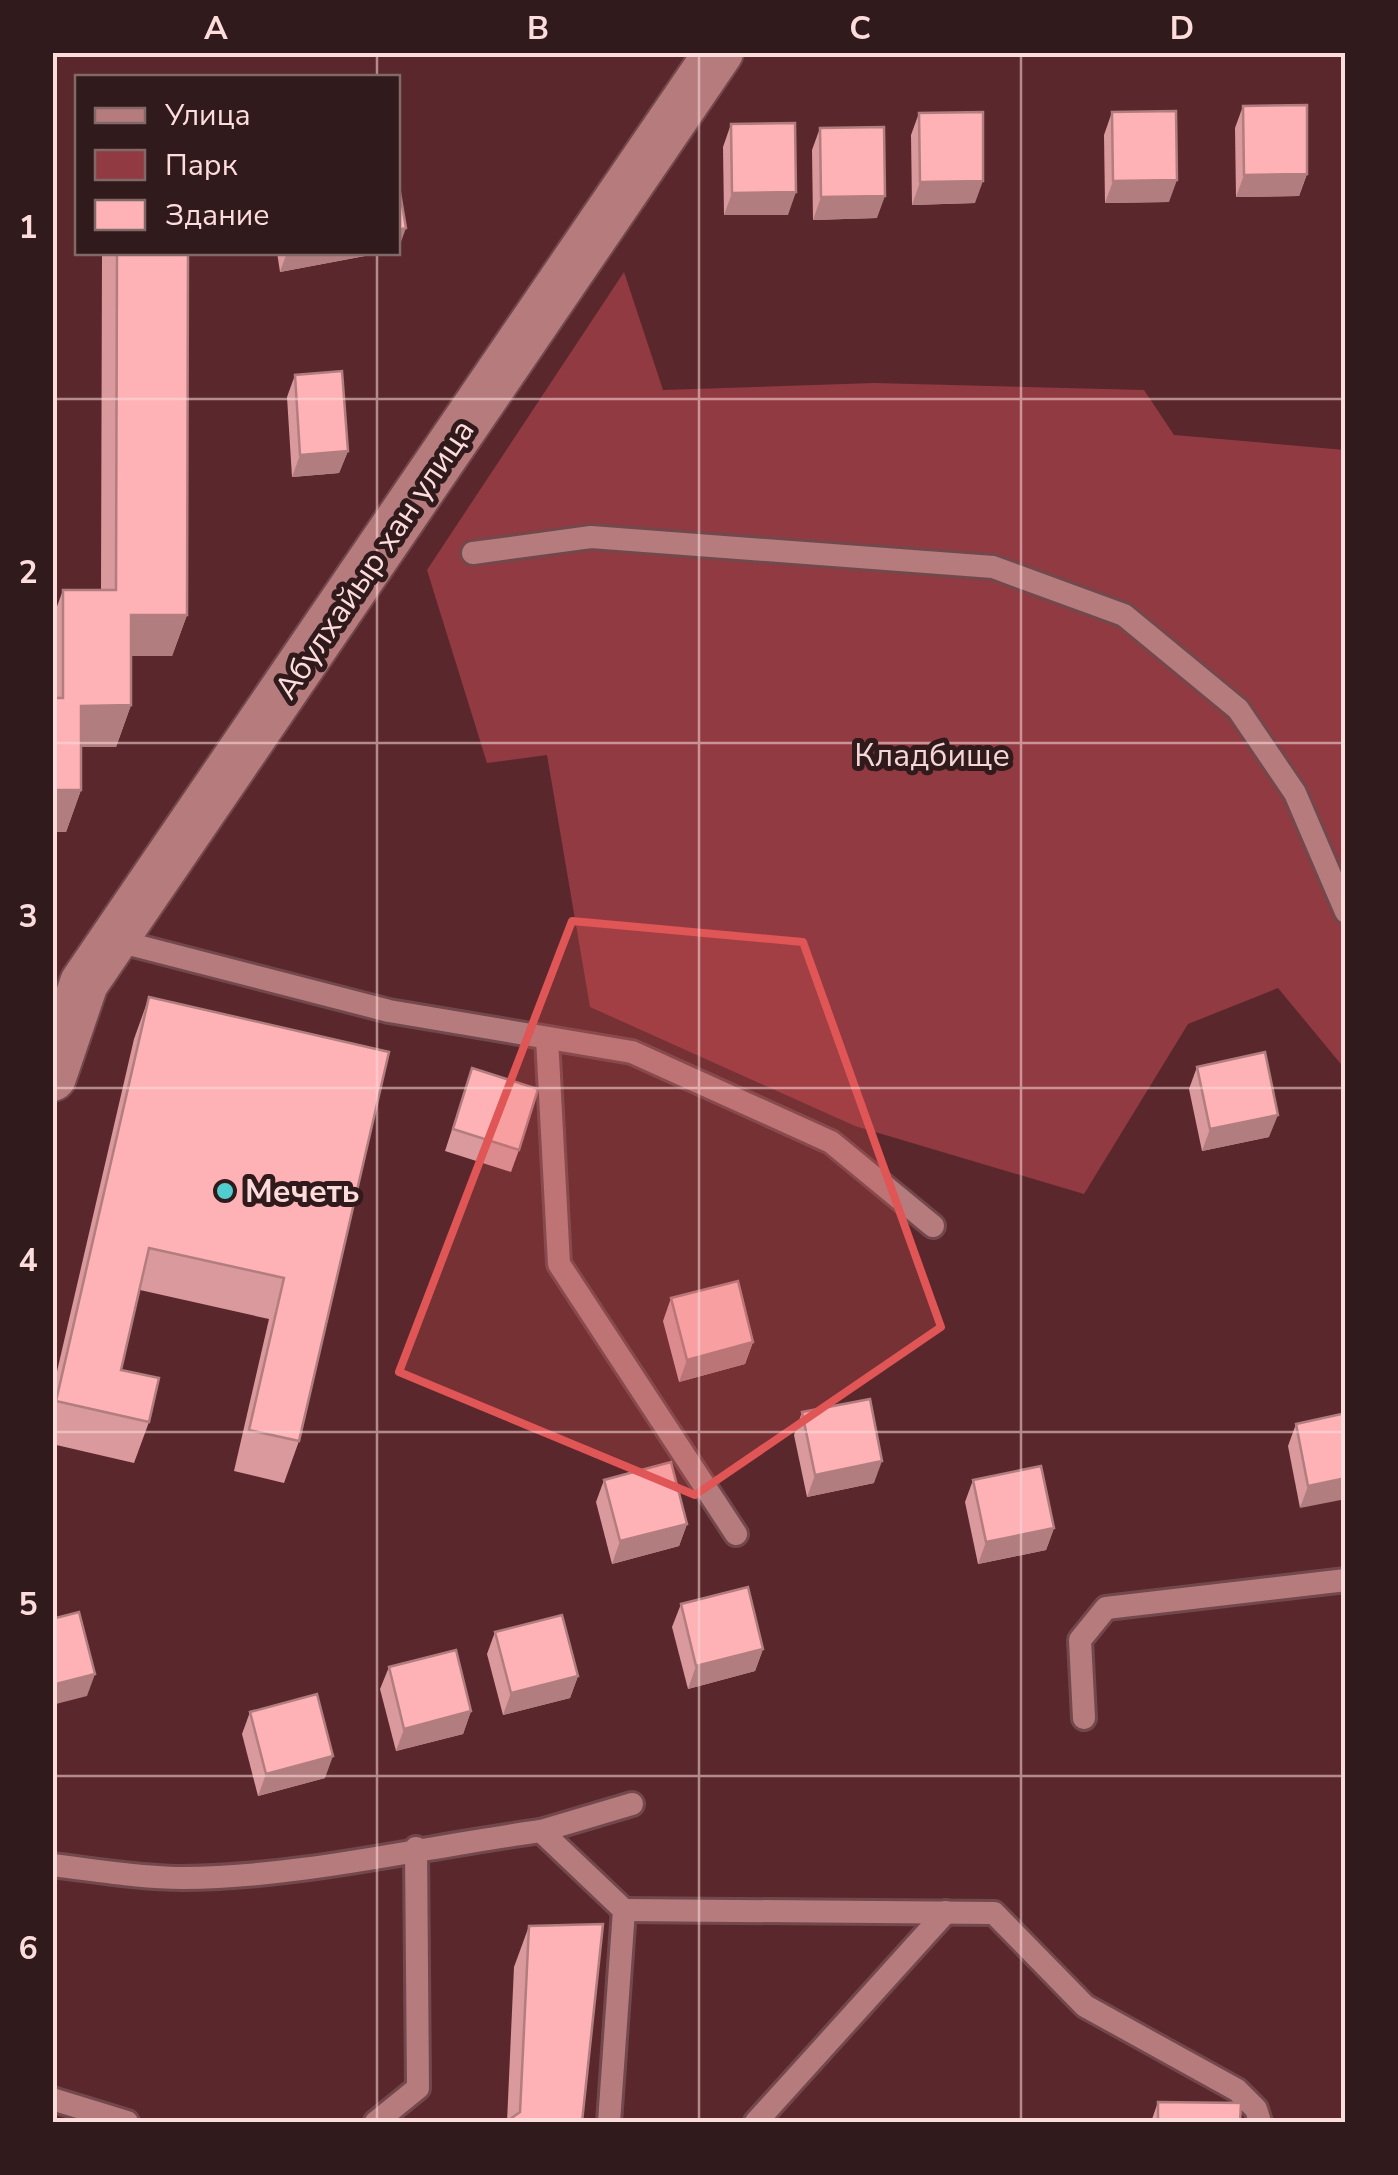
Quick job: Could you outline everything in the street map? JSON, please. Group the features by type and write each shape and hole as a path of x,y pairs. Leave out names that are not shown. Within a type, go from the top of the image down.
{"street":[{"name":"Абулхайыр хан улица","path":"52,1077 68,983 114,940 719,52"}],"lane":[{"path":"473,553 591,537 994,566 1124,615 1238,708 1295,793 1346,912"},
{"path":"114,940 389,1011 632,1052 831,1142 933,1226"},
{"path":"548,1038 559,1264 736,1534"},
{"path":"1084,1718 1080,1640 1106,1608 1346,1580"},
{"path":"52,1865 181,1878 344,1866 416,1848 541,1831 632,1804"},
{"path":"541,1831 624,1910 994,1913 1085,2006 1237,2090 1256,2109 1260,2122"},
{"path":"376,2122 418,2088 416,1848"},
{"path":"609,2122 624,1910"},
{"path":"756,2122 946,1912"},
{"path":"52,2098 127,2122"}],"highlighted area":[{"path":"572,921 803,942 941,1327 695,1495 399,1372"}],"green space":[{"name":"Кладбище","path":"624,272 663,390 874,383 1144,390 1174,435 1345,450 1345,1069 1278,988 1188,1024 1084,1194 855,1126 590,1007 547,755 487,763 427,570"}],"building":[{"path":"1307,105 1307,174 1244,175 1243,106"},
{"path":"1176,111 1177,180 1113,181 1112,112"},
{"path":"983,112 983,181 920,182 919,113"},
{"path":"795,123 796,192 732,193 731,124"},
{"path":"884,127 885,196 821,197 820,128"},
{"path":"400,193 406,228 400,230"},
{"path":"117,255 188,255 187,615 131,615 131,705 81,706 81,790 52,790 52,698 63,698 63,590 116,590"},
{"path":"342,371 348,451 300,455 295,375"},
{"name":"Мечеть","path":"149,997 389,1052 299,1441 249,1430 284,1278 149,1248 121,1370 159,1378 149,1422 56,1401"},
{"path":"1265,1052 1278,1115 1210,1129 1197,1067"},
{"path":"472,1068 538,1089 519,1150 453,1129"},
{"path":"738,1281 753,1342 687,1360 671,1298"},
{"path":"870,1399 882,1461 815,1475 802,1412"},
{"path":"1346,1413 1346,1478 1308,1486 1296,1424"},
{"path":"671,1462 687,1524 620,1541 604,1480"},
{"path":"1041,1466 1054,1528 986,1542 973,1480"},
{"path":"748,1587 763,1649 696,1666 681,1604"},
{"path":"79,1612 95,1674 52,1685 52,1619"},
{"path":"562,1615 578,1676 511,1693 495,1632"},
{"path":"456,1650 471,1711 404,1729 389,1667"},
{"path":"317,1694 333,1756 266,1774 250,1712"},
{"path":"603,1924 582,2122 506,2122 520,2112 529,1926"},
{"path":"1158,2102 1241,2103 1240,2122 1158,2122"}],"place":[{"name":"Мечеть","path":"225,1191"}]}
